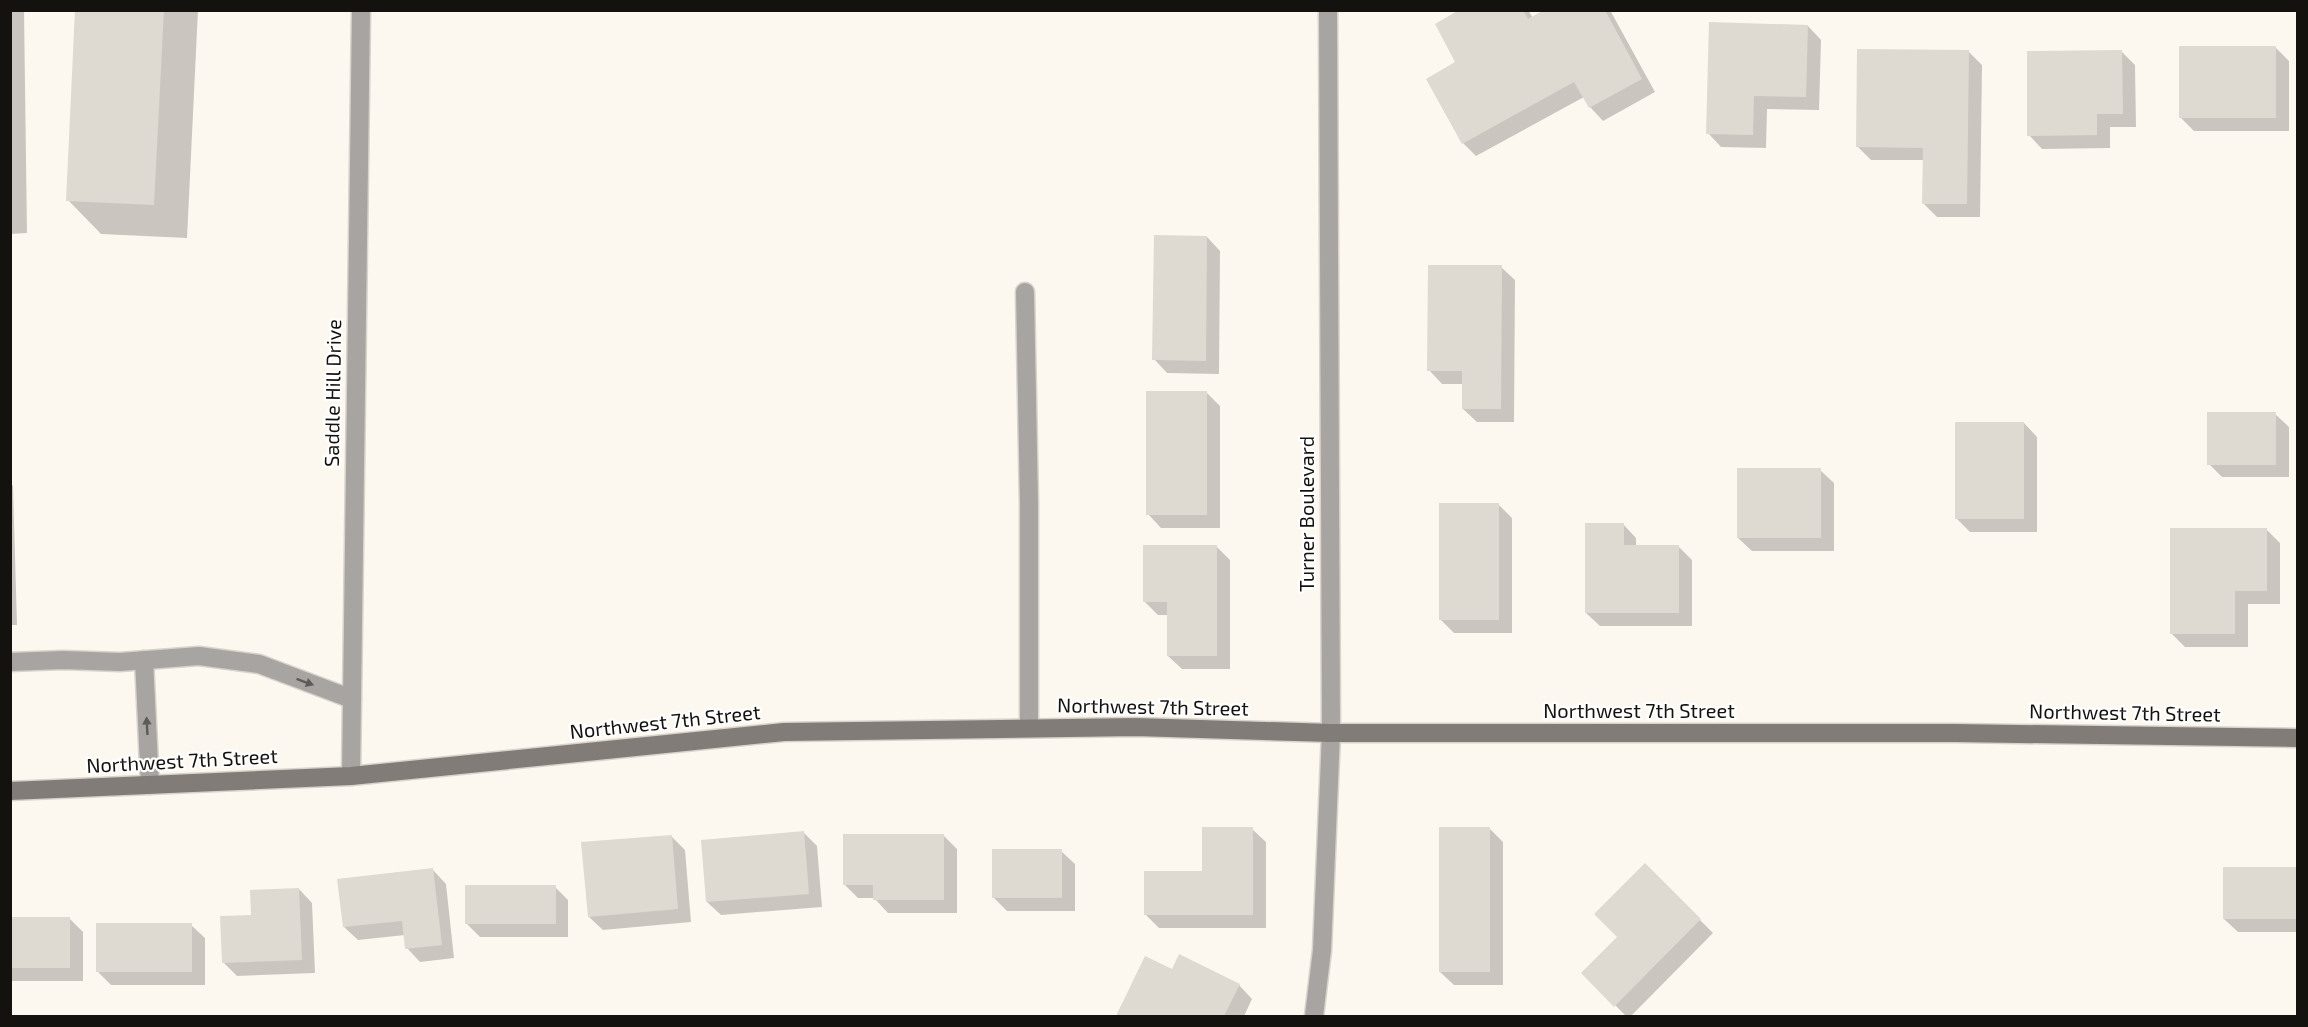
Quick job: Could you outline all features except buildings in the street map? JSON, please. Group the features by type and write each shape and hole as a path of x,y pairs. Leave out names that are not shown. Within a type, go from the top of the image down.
{"street":[{"name":"Saddle Hill Drive","path":"351,776 361,10"},
{"name":"Turner Boulevard","path":"1314,1017 1322,950 1331,733 1328,10"},
{"path":"1025,292 1029,504 1029,728"},
{"path":"19,661 120,662 199,656 259,664 352,699"},
{"path":"144,660 150,785"},
{"name":"Northwest 7th Street","path":"10,791 351,776 784,732 1136,727 1331,733 1954,733 2298,738"}]}
